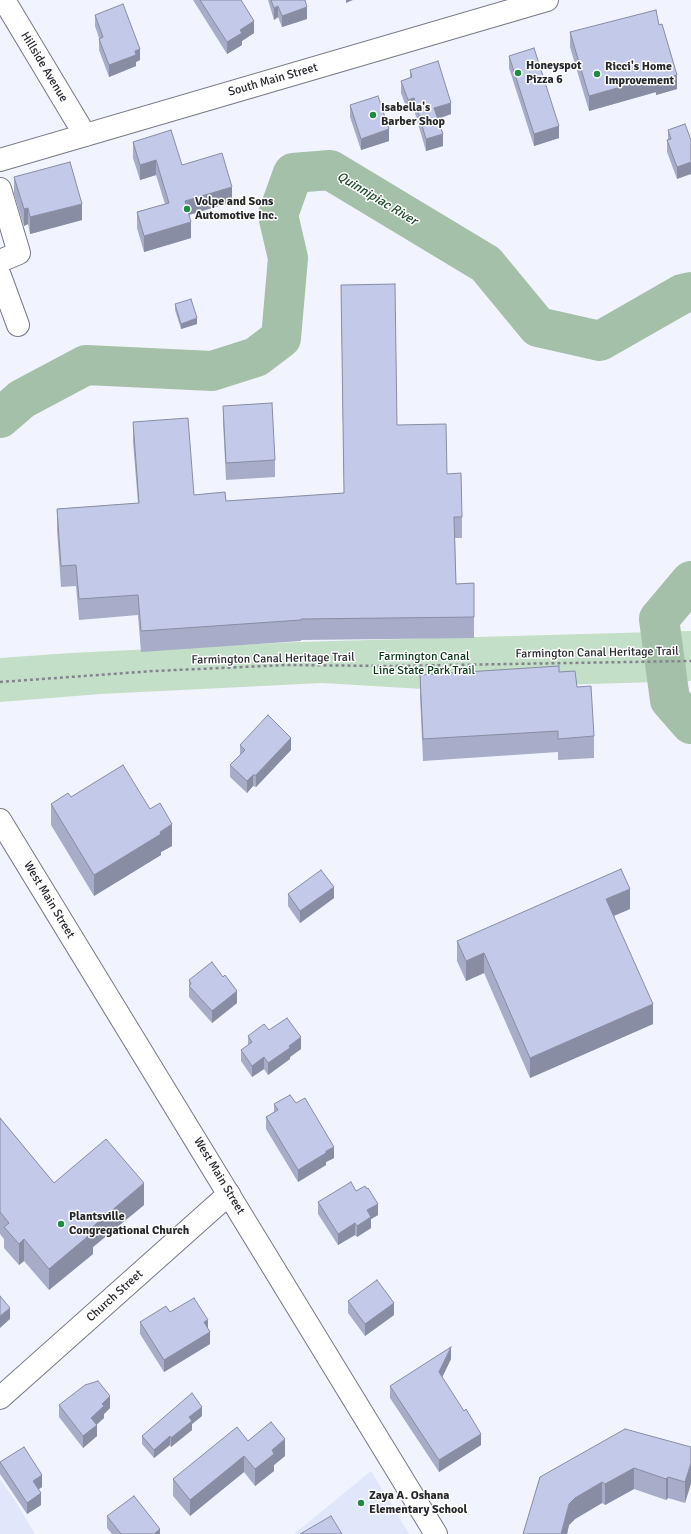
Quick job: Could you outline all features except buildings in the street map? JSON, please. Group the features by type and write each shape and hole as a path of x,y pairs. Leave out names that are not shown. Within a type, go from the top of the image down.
{"main road":[{"name":"Hillside Avenue","path":"4,0 85,135"},
{"name":"South Main Street","path":"0,160 547,0"},
{"path":"0,189 19,253 0,261"},
{"path":"0,276 18,325"},
{"name":"West Main Street","path":"0,820 436,1534"},
{"name":"Church Street","path":"0,1398 229,1194"}],"path":[{"name":"Farmington Canal Heritage Trail","path":"0,682 154,671 287,665 388,666 691,661"}],"shaded area":[{"name":"Zaya A. Oshana Elementary School","path":"371,1471 409,1534 294,1534"},
{"path":"0,1479 14,1499 35,1534 0,1534"}],"green space":[{"name":"Farmington Canal Line State Park Trail","path":"691,631 691,681 423,689 322,683 101,694 0,702 0,658 70,653 298,642"}],"waterway":[{"name":"Quinnipiac River","path":"0,418 22,399 86,365 212,371 256,357 281,338 288,258 278,215 293,173 330,170 486,264 538,327 600,341 682,294 691,292"},
{"path":"691,581 659,619 670,700 691,724"}],"place":[{"name":"Honeyspot Pizza 6","path":"518,73"},
{"name":"Ricci's Home Improvement","path":"597,74"},
{"name":"Isabella's Barber Shop","path":"373,115"},
{"name":"Volpe and Sons Automotive Inc.","path":"187,209"},
{"name":"Plantsville Congregational Church","path":"61,1224"},
{"name":"Zaya A. Oshana Elementary School","path":"361,1503"}]}
